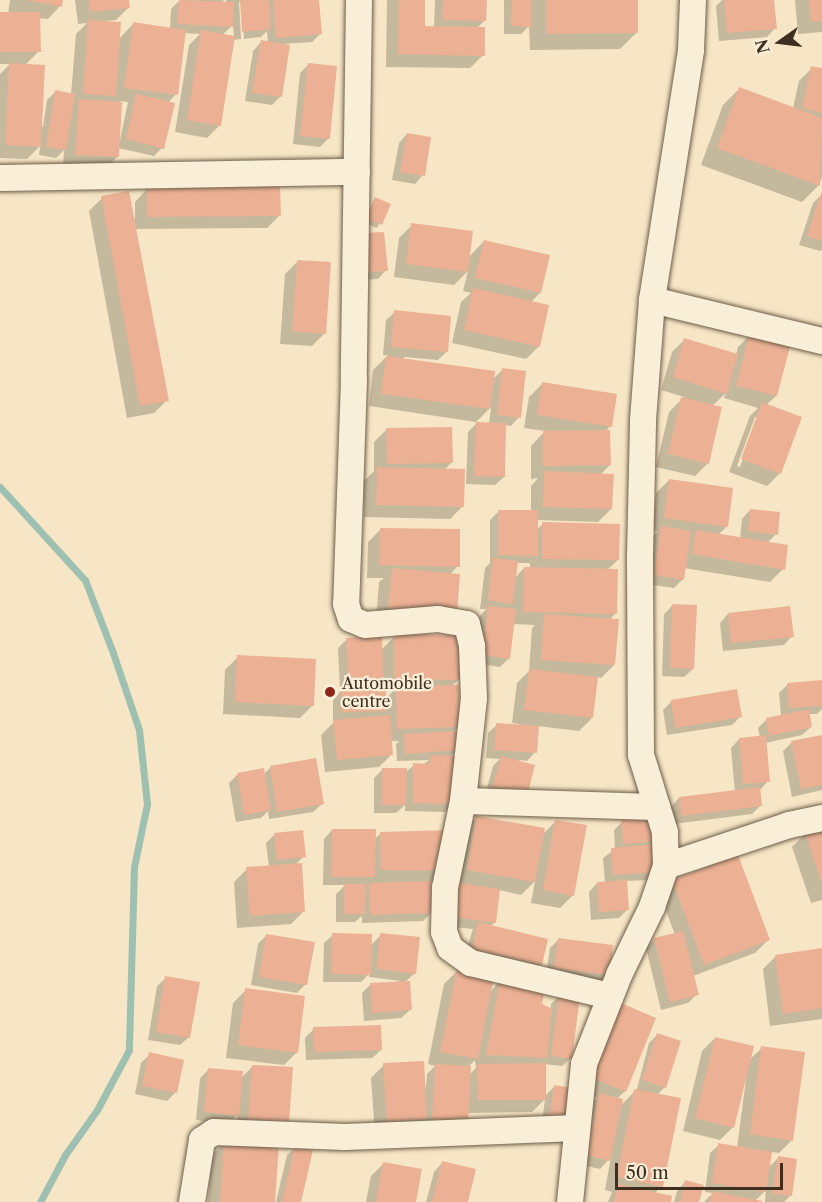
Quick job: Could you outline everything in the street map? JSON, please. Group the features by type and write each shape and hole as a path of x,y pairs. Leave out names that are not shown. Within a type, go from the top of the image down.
{"street":[{"path":"359,0 354,380 346,604 351,619 364,625 438,619 467,624 472,646 474,698 463,801 445,888 444,932 450,948 471,963 610,996"},
{"path":"570,1202 584,1064 610,996 652,907 666,866 665,832 641,755 643,454 652,300 689,61 693,0"},
{"path":"0,178 357,172"},
{"path":"652,300 822,341"},
{"path":"463,801 657,807"},
{"path":"666,866 789,825 822,818"},
{"path":"192,1202 202,1140 214,1132 345,1137 577,1128"}],"building":[{"path":"25,0 63,0 62,7"},
{"path":"89,0 129,0 130,8 90,12"},
{"path":"179,0 234,2 233,27 177,24"},
{"path":"240,0 269,0 271,29 242,32"},
{"path":"273,0 319,0 322,34 276,38"},
{"path":"399,0 425,0 425,26 485,27 485,56 398,54"},
{"path":"443,0 487,0 486,21 442,20"},
{"path":"512,0 531,0 531,27 511,26"},
{"path":"546,0 638,0 638,33 546,34"},
{"path":"724,0 774,0 777,29 727,33"},
{"path":"809,0 822,0 822,21 811,22"},
{"path":"0,12 40,12 41,52 0,52"},
{"path":"88,20 121,22 116,96 83,94"},
{"path":"133,22 186,30 178,95 124,88"},
{"path":"201,30 235,36 221,126 187,120"},
{"path":"261,40 290,45 282,97 252,93"},
{"path":"9,63 45,65 41,147 5,145"},
{"path":"308,63 337,66 330,139 300,136"},
{"path":"811,66 822,68 822,113 802,108"},
{"path":"739,87 822,118 820,186 717,148"},
{"path":"55,90 75,94 66,150 46,147"},
{"path":"136,94 175,103 164,149 126,139"},
{"path":"79,99 122,102 119,157 75,155"},
{"path":"407,133 431,137 425,176 400,172"},
{"path":"280,186 281,216 147,217 147,188"},
{"path":"129,191 169,401 140,406 101,196"},
{"path":"822,191 822,241 807,236"},
{"path":"375,197 391,204 382,225 366,218"},
{"path":"411,223 473,231 468,272 406,264"},
{"path":"384,232 388,271 368,272 365,233"},
{"path":"484,240 550,255 541,293 475,278"},
{"path":"297,260 331,262 326,334 292,331"},
{"path":"473,288 549,305 540,347 464,330"},
{"path":"394,310 451,316 448,352 391,347"},
{"path":"750,332 791,343 777,396 736,386"},
{"path":"684,338 738,354 727,394 673,377"},
{"path":"386,356 495,371 490,409 381,394"},
{"path":"502,368 526,371 521,418 497,415"},
{"path":"542,382 617,394 612,427 537,415"},
{"path":"681,397 722,407 709,464 668,454"},
{"path":"762,402 802,417 781,474 741,459"},
{"path":"476,422 506,423 505,477 474,476"},
{"path":"452,427 453,463 387,464 386,428"},
{"path":"610,430 611,465 543,466 543,431"},
{"path":"377,467 465,469 464,507 376,505"},
{"path":"544,471 614,474 612,509 543,507"},
{"path":"669,479 733,488 728,527 664,518"},
{"path":"750,509 780,512 778,535 748,531"},
{"path":"498,510 538,510 538,556 498,555"},
{"path":"542,522 620,524 619,560 542,559"},
{"path":"661,526 691,531 684,580 654,575"},
{"path":"380,528 460,529 460,567 379,565"},
{"path":"696,530 788,545 785,570 692,554"},
{"path":"493,558 518,561 513,604 488,600"},
{"path":"524,567 618,569 617,614 523,612"},
{"path":"392,568 460,574 457,614 388,608"},
{"path":"672,604 697,605 694,669 670,668"},
{"path":"488,606 516,609 510,659 482,655"},
{"path":"790,606 794,637 731,643 728,613"},
{"path":"544,614 619,619 615,665 541,660"},
{"path":"394,634 461,635 460,680 394,679"},
{"path":"382,636 384,686 349,687 346,638"},
{"path":"237,655 316,659 314,706 235,702"},
{"path":"529,669 598,677 593,718 524,710"},
{"path":"822,680 822,706 789,708 787,683"},
{"path":"459,685 460,727 397,729 396,687"},
{"path":"386,689 386,711 341,712 341,690"},
{"path":"737,689 742,717 675,728 671,700"},
{"path":"809,709 812,727 769,736 766,718"},
{"path":"390,715 393,755 337,760 333,720"},
{"path":"496,723 539,726 537,753 494,750"},
{"path":"457,731 458,750 405,754 404,734"},
{"path":"766,735 770,782 743,784 739,738"},
{"path":"822,735 822,785 801,789 791,741"},
{"path":"431,755 455,756 455,804 413,803 413,763 430,764"},
{"path":"501,756 535,765 527,796 493,787"},
{"path":"316,758 324,804 277,812 270,766"},
{"path":"264,768 271,810 244,815 237,773"},
{"path":"382,768 407,768 406,805 382,805"},
{"path":"760,787 762,806 681,816 679,797"},
{"path":"476,816 545,828 535,882 467,870"},
{"path":"657,818 658,841 623,844 621,820"},
{"path":"555,820 587,825 574,896 543,890"},
{"path":"822,827 822,884 805,833"},
{"path":"332,829 376,829 375,877 331,877"},
{"path":"303,830 306,857 277,860 274,833"},
{"path":"451,830 447,871 381,870 380,832"},
{"path":"657,844 660,872 613,875 611,848"},
{"path":"738,855 770,940 704,965 672,880"},
{"path":"302,863 305,912 250,916 246,867"},
{"path":"627,880 629,910 599,912 597,882"},
{"path":"431,881 433,913 370,915 369,883"},
{"path":"457,883 500,889 496,923 453,917"},
{"path":"344,884 366,884 365,914 344,914"},
{"path":"478,922 548,939 542,965 472,949"},
{"path":"683,931 699,995 670,1002 654,938"},
{"path":"332,933 372,934 371,975 331,974"},
{"path":"380,933 420,937 416,974 377,969"},
{"path":"266,934 315,942 307,985 259,977"},
{"path":"558,938 613,945 610,975 554,968"},
{"path":"822,948 822,1008 783,1014 775,955"},
{"path":"457,969 494,977 478,1059 440,1052"},
{"path":"165,976 200,982 190,1038 156,1032"},
{"path":"500,980 545,988 542,1005 552,1008 547,1058 486,1055"},
{"path":"410,981 412,1010 372,1013 370,983"},
{"path":"245,988 305,996 298,1053 238,1045"},
{"path":"559,994 580,996 572,1059 551,1056"},
{"path":"621,1003 656,1018 626,1092 592,1078"},
{"path":"381,1025 382,1050 314,1052 313,1027"},
{"path":"657,1033 681,1041 666,1088 642,1080"},
{"path":"715,1037 754,1046 734,1128 695,1118"},
{"path":"761,1046 805,1052 793,1141 750,1134"},
{"path":"149,1052 184,1060 177,1093 142,1086"},
{"path":"424,1061 427,1119 387,1122 383,1063"},
{"path":"546,1063 546,1100 478,1100 477,1064"},
{"path":"435,1064 471,1066 468,1123 432,1121"},
{"path":"252,1065 293,1067 289,1123 248,1120"},
{"path":"208,1068 243,1071 239,1116 204,1112"},
{"path":"554,1085 573,1088 568,1124 549,1122"},
{"path":"634,1089 681,1098 663,1187 617,1177"},
{"path":"599,1093 623,1099 610,1161 586,1155"},
{"path":"224,1140 279,1145 275,1202 220,1202"},
{"path":"718,1143 772,1152 766,1192 712,1183"},
{"path":"295,1145 313,1150 301,1202 282,1202"},
{"path":"778,1156 797,1159 792,1196 772,1194"},
{"path":"442,1161 476,1169 468,1202 432,1202"},
{"path":"383,1162 422,1169 416,1202 376,1202"},
{"path":"685,1180 704,1185 699,1202 680,1202"},
{"path":"618,1184 672,1196 671,1202 614,1202"},
{"path":"712,1191 762,1201 762,1202 710,1202"}],"waterway":[{"path":"0,487 85,580 139,730 147,804 134,867 129,1050 97,1110 65,1155 40,1202"}],"place":[{"name":"Automobile centre","path":"330,692"}]}
